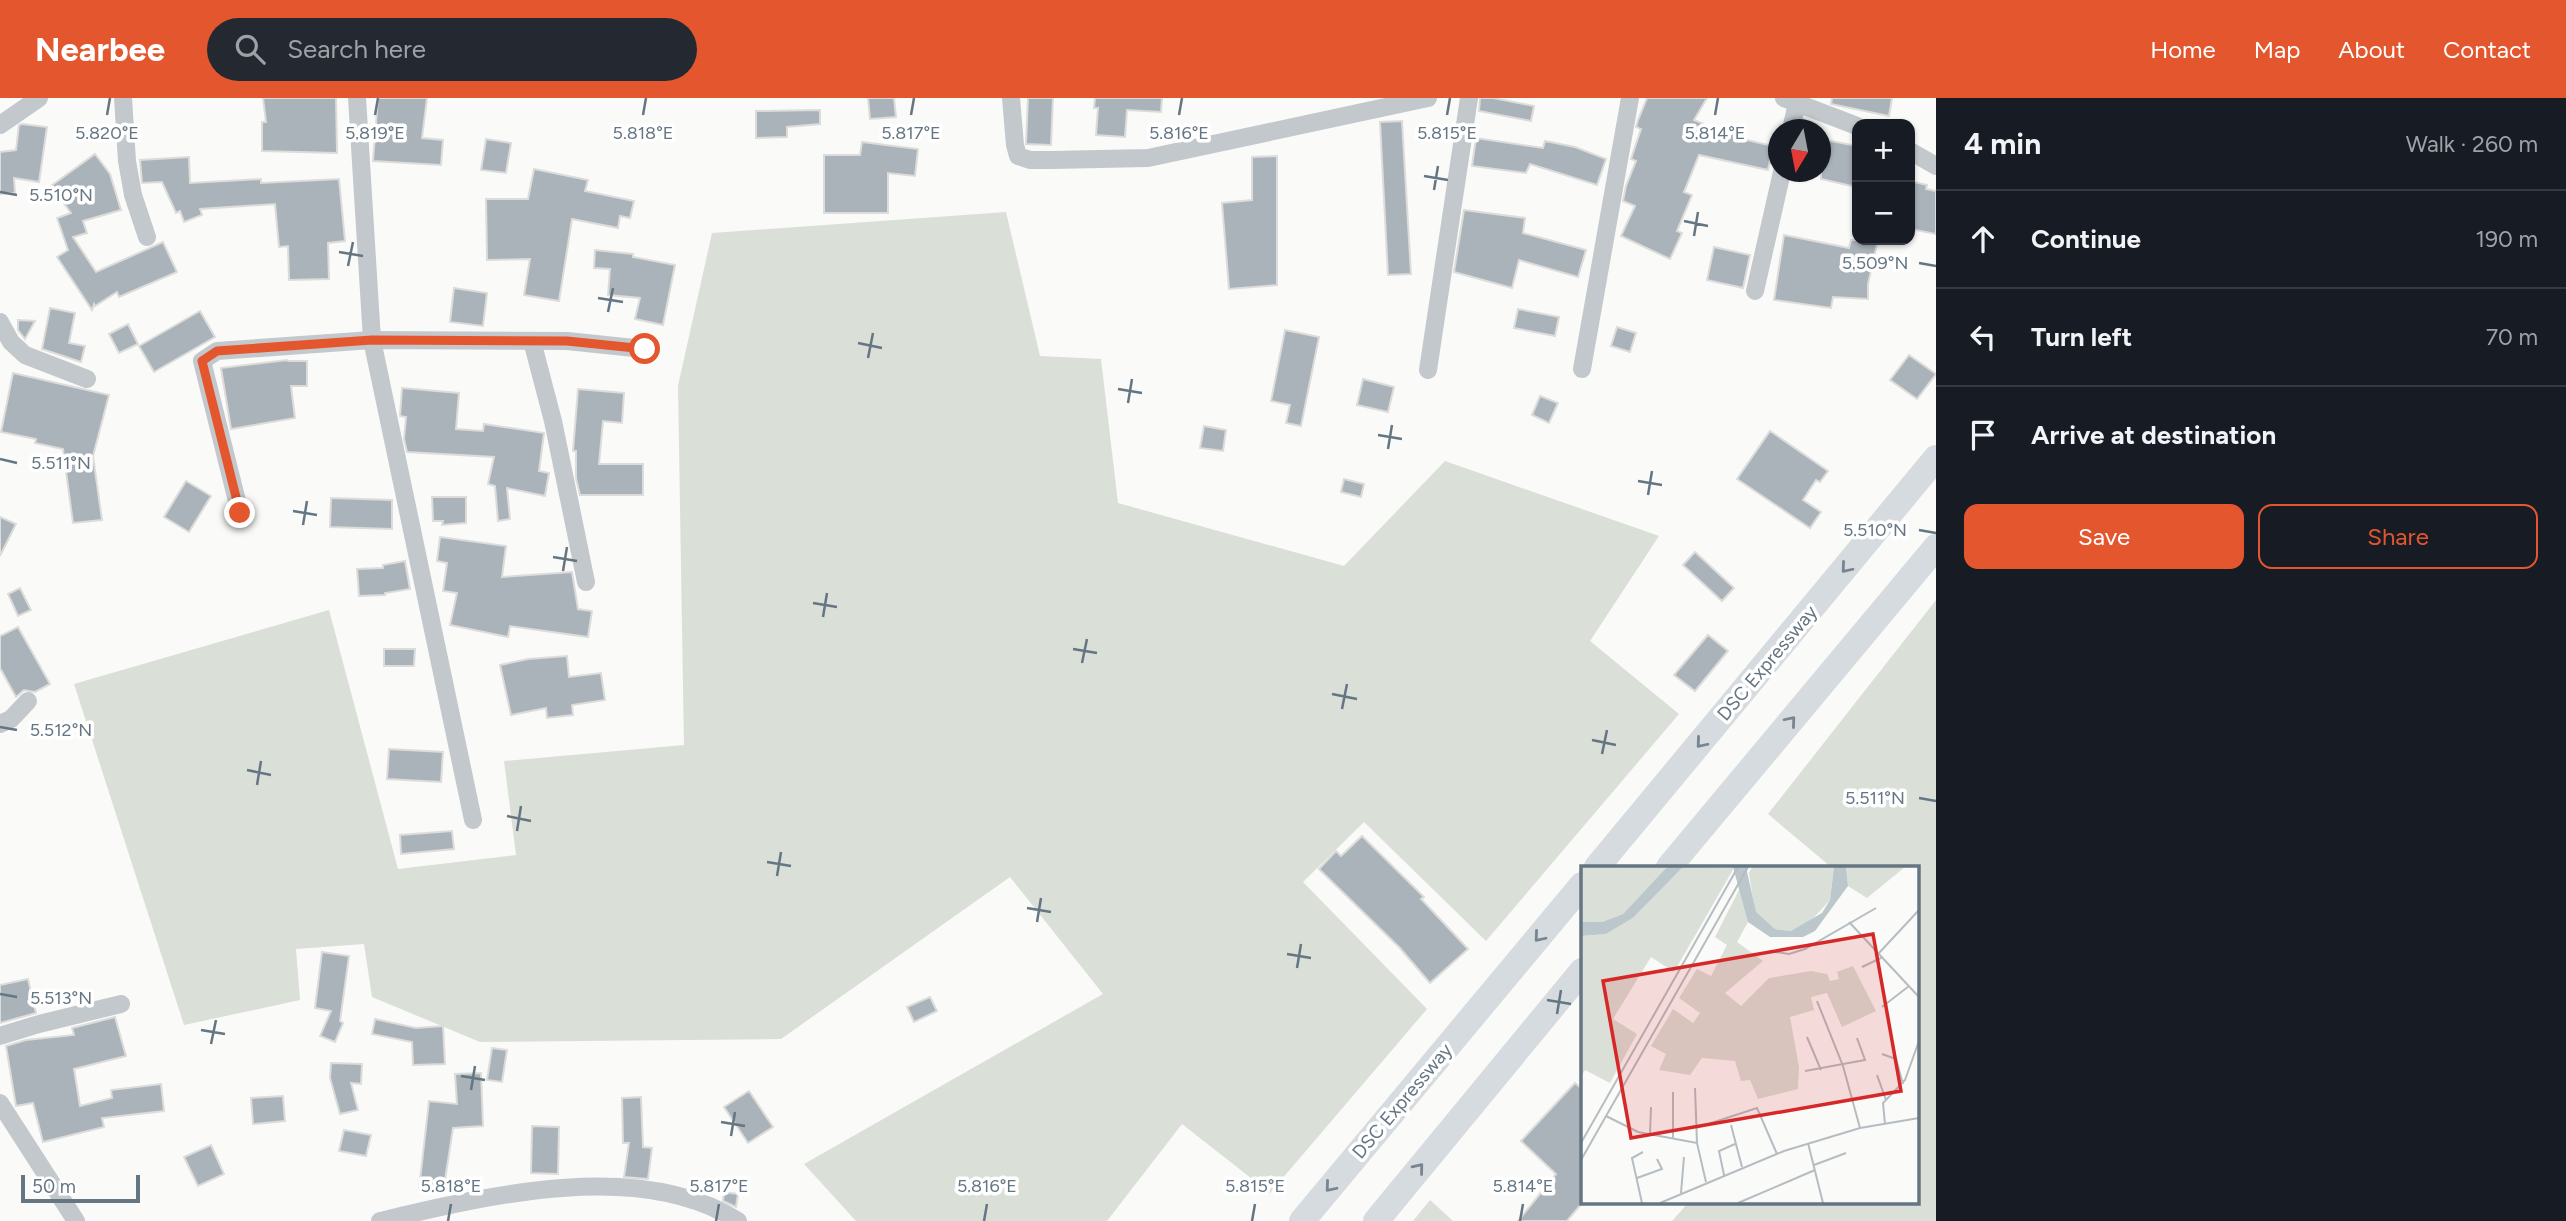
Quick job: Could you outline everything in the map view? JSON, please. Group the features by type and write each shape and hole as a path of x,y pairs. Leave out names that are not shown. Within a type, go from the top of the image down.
{"main road":[{"name":"DSC Expressway","path":"1598,866 1936,458"},
{"path":"1671,866 1936,547"},
{"name":"DSC Expressway","path":"1302,1221 1581,887"},
{"path":"1376,1221 1581,973"}],"street":[{"path":"0,125 38,98"},
{"path":"123,98 127,161 133,195 147,237"},
{"path":"357,98 372,340 473,820"},
{"path":"1011,98 1014,145 1018,156 1030,160 1052,160 1148,158 1428,98"},
{"path":"1428,369 1469,98"},
{"path":"1582,369 1630,98"},
{"path":"1791,119 1791,100 1852,124"},
{"path":"1915,154 1936,166"},
{"path":"1755,291 1780,182"},
{"path":"0,322 11,342 26,355 88,379"},
{"path":"240,513 202,361 217,351 372,340 567,341 645,349"},
{"path":"533,341 553,421 586,582"},
{"path":"0,724 11,719 29,701"},
{"path":"0,1036 121,1004"},
{"path":"0,1103 76,1221"},
{"path":"380,1221 491,1196 609,1185 683,1197 724,1212 738,1221"}],"shaded area":[{"path":"1006,212 1040,356 1101,359 1118,503 1344,566 1445,461 1659,536 1590,641 1679,714 1486,941 1364,822 1303,882 1427,1009 1270,1193 1182,1124 1107,1221 856,1221 804,1164 1103,994 1010,877 781,1039 480,1042 372,997 364,944 296,949 300,1000 184,1025 74,684 329,610 398,869 516,855 504,761 684,745 678,386 712,233"},
{"path":"1936,600 1936,1221 1672,1221 1687,1204 1918,1204 1918,866 1830,866 1768,814"},
{"path":"1430,1200 1453,1221 1413,1221"}],"building":[{"path":"263,98 336,98 337,153 262,151 262,122 266,122"},
{"path":"378,98 427,98 422,138 443,140 441,165 373,161"},
{"path":"868,98 894,98 896,117 870,119"},
{"path":"1028,98 1053,98 1051,145 1026,144"},
{"path":"1095,98 1162,98 1161,112 1127,110 1125,137 1096,135 1098,108 1094,108"},
{"path":"1480,98 1534,106 1531,121 1479,111"},
{"path":"1647,98 1707,98 1694,120 1704,124 1703,127 1768,145 1768,170 1699,155 1684,192 1692,195 1677,231 1682,233 1670,259 1621,236 1635,206 1623,201 1636,161 1631,159 1641,129 1636,127"},
{"path":"1832,98 1892,98 1889,116 1831,104"},
{"path":"820,110 820,124 787,127 787,137 756,138 756,111"},
{"path":"1402,121 1411,274 1388,275 1380,122"},
{"path":"19,125 47,127 39,182 14,178 15,193 0,194 0,152 16,150"},
{"path":"1476,138 1543,148 1545,141 1575,147 1606,159 1597,185 1530,164 1526,173 1472,166"},
{"path":"486,139 511,143 506,173 481,170"},
{"path":"1831,141 1852,145 1852,186 1831,181"},
{"path":"862,142 918,149 915,176 888,173 888,213 824,213 824,155 860,155"},
{"path":"95,154 110,174 121,210 83,221 87,233 73,237 96,272 163,242 177,272 119,297 117,292 95,306 94,304 92,310 57,257 68,250 57,218 71,213 51,186"},
{"path":"1277,156 1277,285 1229,289 1222,203 1252,200 1252,157"},
{"path":"189,157 190,183 339,179 345,241 328,243 329,279 289,280 288,246 279,247 275,204 200,209 202,215 184,222 180,211 176,213 162,182 142,183 140,160"},
{"path":"534,169 588,180 585,191 634,201 630,218 620,216 618,228 572,219 559,301 524,295 530,259 487,260 486,199 528,199"},
{"path":"1915,182 1936,191 1936,234 1915,230"},
{"path":"1464,210 1525,218 1523,233 1586,250 1578,277 1519,260 1512,288 1454,272"},
{"path":"1784,235 1849,248 1851,240 1852,245 1877,245 1868,284 1868,299 1833,297 1831,308 1774,300"},
{"path":"1714,247 1750,255 1743,288 1707,280"},
{"path":"595,250 633,254 633,257 675,265 663,325 635,319 640,298 608,295 610,269 594,268"},
{"path":"454,288 487,293 483,326 450,322"},
{"path":"50,308 75,313 69,343 85,346 81,362 42,349"},
{"path":"1518,309 1559,317 1555,336 1514,328"},
{"path":"200,311 215,337 154,372 139,346"},
{"path":"18,320 35,321 25,339 18,330"},
{"path":"128,324 138,344 119,353 109,334"},
{"path":"1617,327 1636,333 1630,352 1611,346"},
{"path":"1285,330 1319,337 1301,426 1286,423 1290,405 1271,401"},
{"path":"1909,355 1936,374 1917,399 1890,380"},
{"path":"287,360 307,361 307,386 291,386 295,418 231,429 221,368"},
{"path":"13,373 109,395 93,456 102,520 73,523 63,449 35,443 36,439 1,432"},
{"path":"1363,379 1394,387 1388,412 1357,405"},
{"path":"402,388 459,393 456,429 483,431 484,424 544,433 539,471 549,473 545,496 507,488 510,519 498,521 495,486 488,484 494,457 407,452 404,439 406,417 400,416"},
{"path":"578,389 624,393 622,423 603,421 599,464 643,464 643,495 580,495 576,478 576,451 573,451"},
{"path":"1540,396 1558,403 1549,423 1532,415"},
{"path":"1204,426 1226,430 1223,451 1200,448"},
{"path":"1770,431 1828,471 1820,482 1816,480 1803,500 1821,512 1810,528 1737,479"},
{"path":"1344,479 1364,484 1361,497 1341,492"},
{"path":"186,481 211,496 189,532 164,517"},
{"path":"432,497 466,497 466,523 442,525 443,521 433,521"},
{"path":"331,498 392,500 392,529 330,527"},
{"path":"0,517 16,524 0,556"},
{"path":"440,537 506,546 502,577 572,572 578,609 592,611 588,637 510,626 508,637 450,625 457,593 443,591 447,563 437,561"},
{"path":"1695,552 1734,588 1722,601 1683,565"},
{"path":"405,561 410,589 385,595 359,596 357,569 383,568 383,565"},
{"path":"20,588 31,610 18,616 8,594"},
{"path":"18,627 50,684 35,692 24,690 16,697 0,668 0,636"},
{"path":"1708,635 1728,651 1695,691 1674,675"},
{"path":"384,649 415,649 414,666 384,666"},
{"path":"567,656 569,677 601,673 605,700 572,705 573,715 547,718 546,708 511,715 500,665 528,659"},
{"path":"389,749 443,752 441,782 387,779"},
{"path":"452,831 454,849 401,854 400,835"},
{"path":"1362,836 1424,897 1421,899 1468,949 1430,983 1400,948 1319,869 1336,851 1341,856"},
{"path":"322,952 349,956 340,1021 343,1023 335,1042 320,1036 331,1011 315,1008"},
{"path":"28,979 36,1013 0,1023 0,985"},
{"path":"930,997 937,1011 914,1022 907,1007"},
{"path":"115,1017 126,1056 74,1069 80,1106 112,1098 111,1090 161,1084 164,1111 102,1118 104,1127 43,1142 33,1103 16,1106 6,1046 26,1040 74,1035 72,1028"},
{"path":"375,1019 416,1028 443,1026 445,1064 413,1065 412,1042 372,1034"},
{"path":"492,1048 507,1050 502,1082 487,1080"},
{"path":"331,1063 362,1064 361,1084 351,1083 358,1110 340,1114 330,1078"},
{"path":"481,1073 483,1126 453,1128 443,1193 419,1189 429,1101 457,1104 455,1074"},
{"path":"1575,1083 1581,1088 1581,1204 1567,1221 1518,1221 1556,1174 1521,1141"},
{"path":"749,1091 773,1127 748,1143 724,1107"},
{"path":"283,1096 285,1121 253,1124 251,1098"},
{"path":"641,1097 643,1147 652,1148 648,1179 624,1177 629,1143 623,1143 622,1098"},
{"path":"532,1126 559,1127 558,1174 531,1173"},
{"path":"344,1130 371,1135 366,1156 339,1151"},
{"path":"211,1145 224,1174 198,1186 184,1157"},
{"path":"724,1192 738,1194 736,1207 723,1201"}],"route":[{"path":"240,513 202,361 217,351 372,340 567,341 645,349"}]}
